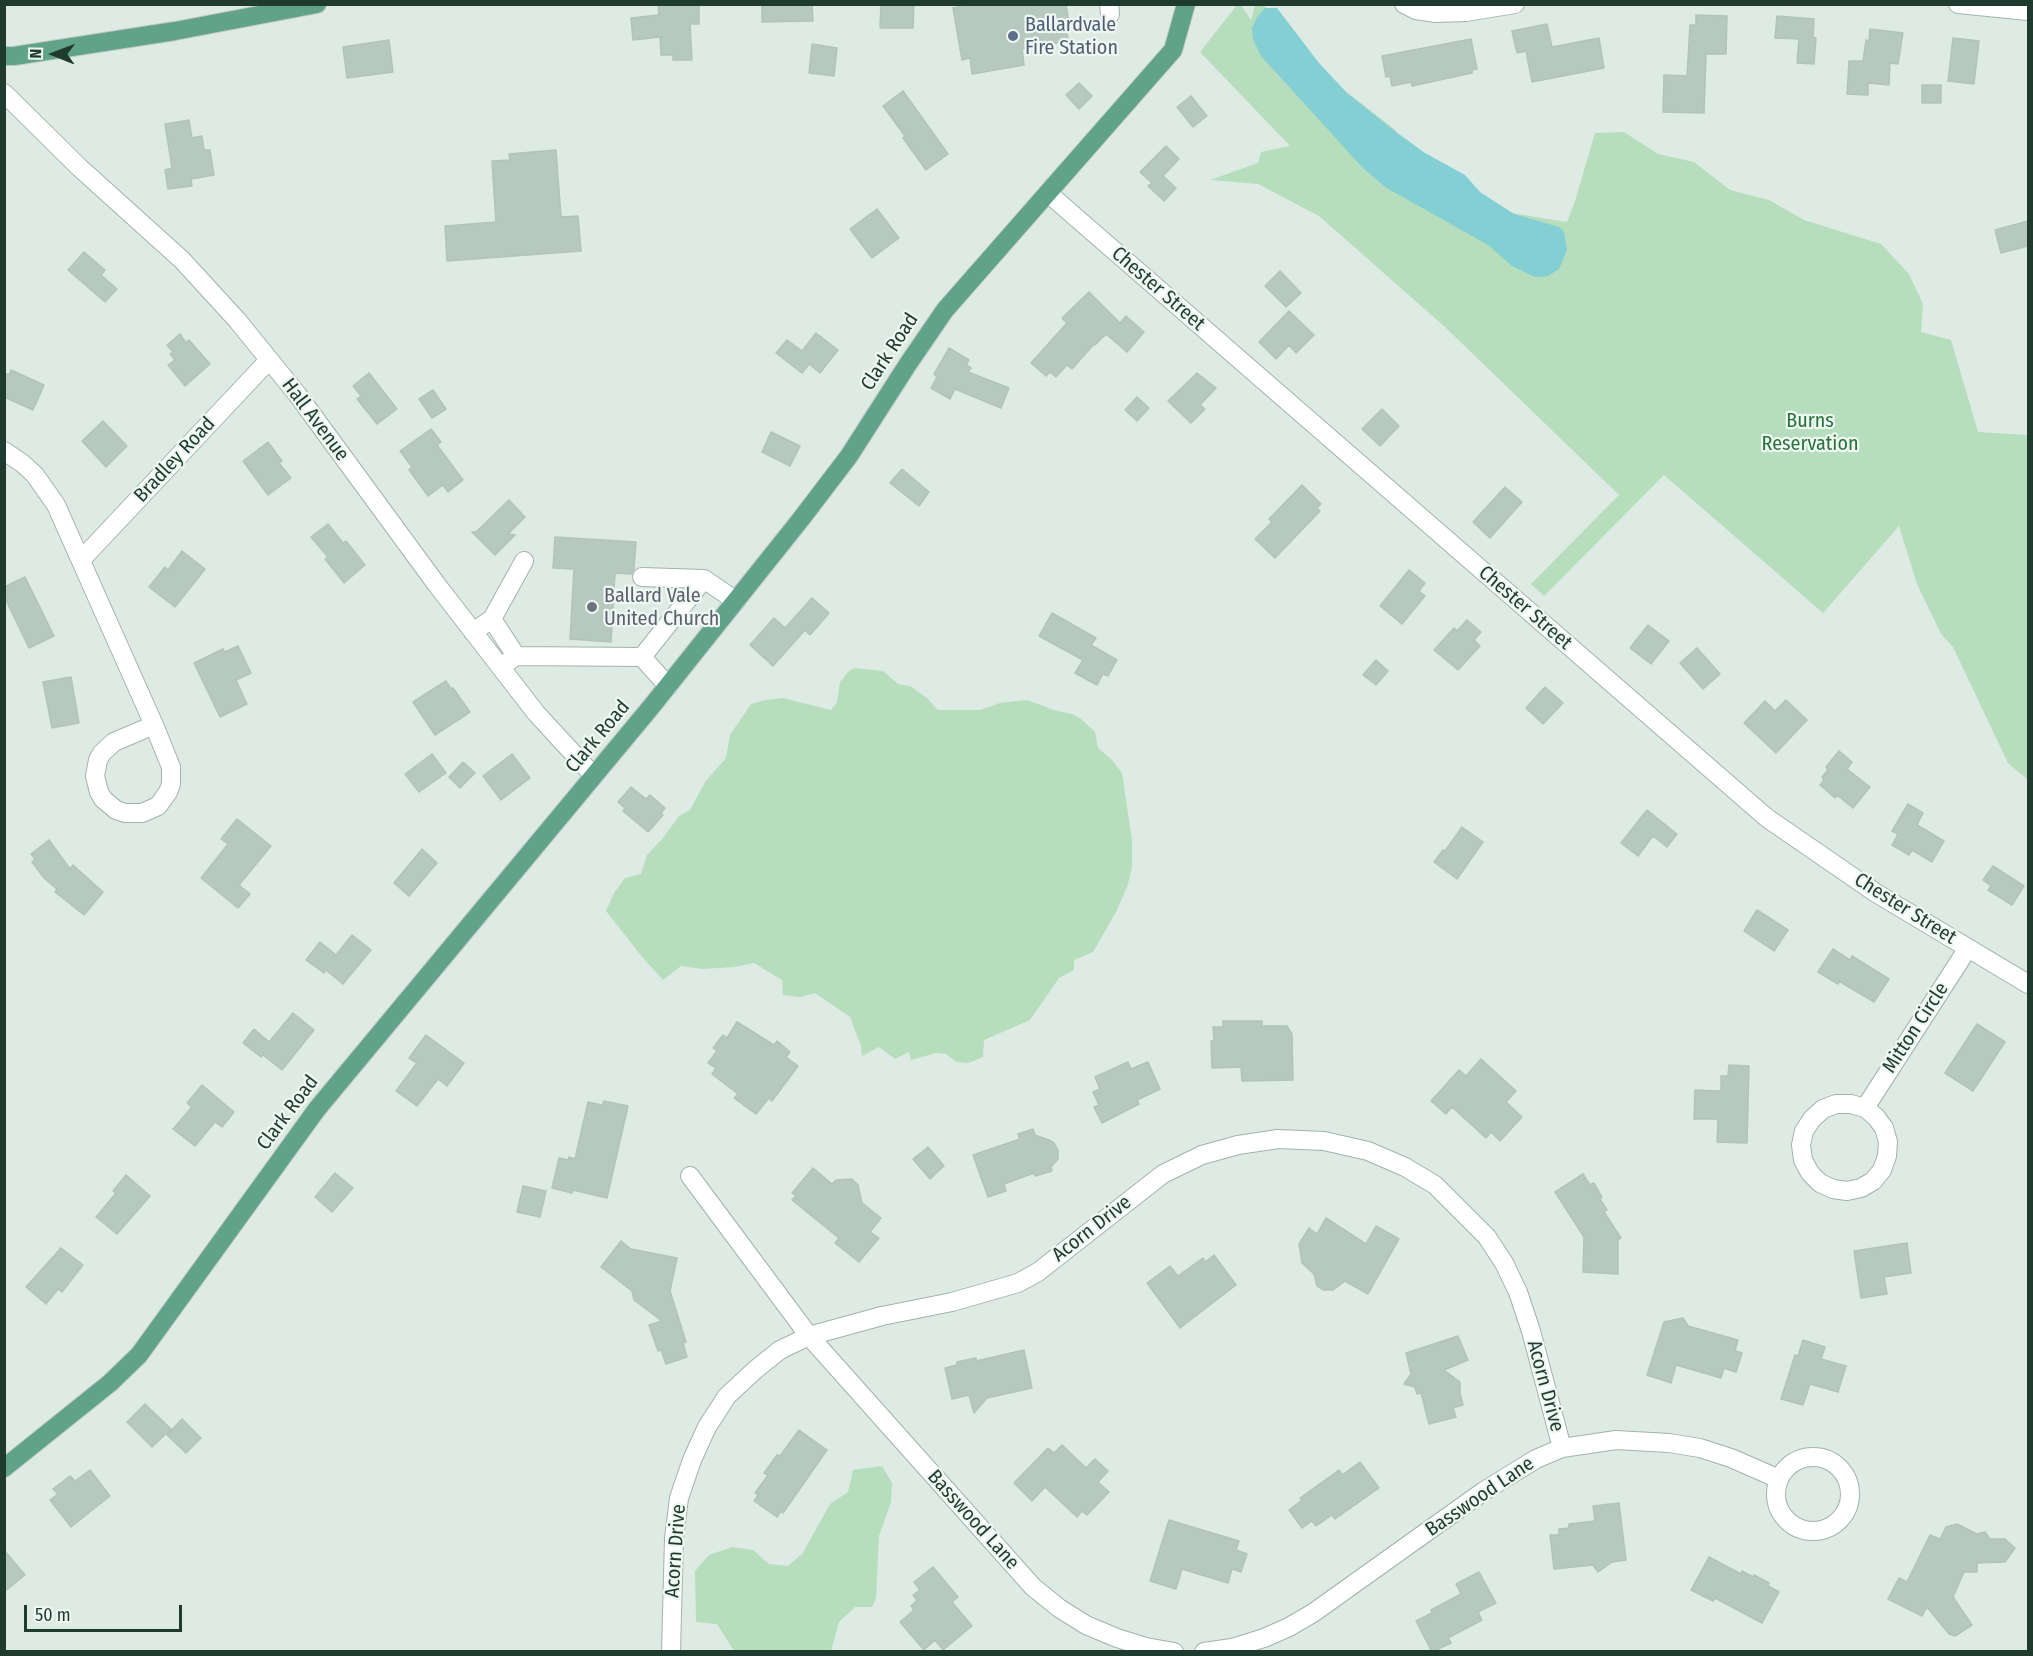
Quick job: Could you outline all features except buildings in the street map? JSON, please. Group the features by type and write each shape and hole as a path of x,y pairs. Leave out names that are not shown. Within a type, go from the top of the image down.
{"main road":[{"path":"4,56 175,31 317,4"},
{"name":"Clark Road","path":"4,1468 110,1383 139,1355 317,1109 668,686 849,456 945,310 1173,50 1186,4"}],"street":[{"path":"1404,4 1416,10 1436,13 1466,12 1515,4"},
{"path":"1958,4 2028,11"},
{"name":"Hall Avenue","path":"4,93 80,168 182,260 237,320 297,394 473,632 536,713 594,776"},
{"name":"Chester Street","path":"1049,194 1767,818 1876,893 2028,984"},
{"name":"Bradley Road","path":"81,560 269,360"},
{"path":"4,451 22,463 47,489 56,505 154,725 171,767 171,784 158,806 133,814 117,810 103,799 99,792 95,776 98,760 114,742 154,725"},
{"path":"473,632 492,619 525,561"},
{"path":"642,577 704,579 736,601"},
{"path":"642,657 704,579"},
{"path":"492,619 516,656"},
{"path":"501,667 516,656 642,657 668,686"},
{"name":"Mitton Circle","path":"1865,1108 1968,948"},
{"path":"1836,1104 1851,1104 1865,1108 1884,1128 1888,1142 1887,1156 1882,1170 1873,1181 1861,1188 1833,1190 1820,1183 1810,1173 1803,1160 1801,1145 1804,1131 1812,1119 1823,1110 1836,1104"},
{"name":"Acorn Drive","path":"670,1652 674,1538 679,1498 707,1427 727,1396 755,1370 780,1350 809,1336 882,1316 952,1302 1018,1283 1038,1272 1163,1174 1202,1155 1238,1145 1278,1139 1324,1141 1368,1151 1405,1167 1435,1185 1487,1237 1504,1263 1518,1292 1562,1448"},
{"name":"Basswood Lane","path":"690,1176 809,1336 1033,1587 1059,1608 1086,1625 1146,1647 1174,1652"},
{"name":"Basswood Lane","path":"1204,1652 1232,1648 1289,1627 1313,1613 1492,1486 1536,1459 1562,1448 1616,1440 1669,1443 1700,1448 1731,1458 1779,1479"},
{"path":"1807,1457 1820,1457 1831,1461 1841,1469 1848,1480 1851,1492 1850,1504 1836,1525 1812,1532 1800,1530 1781,1515 1776,1503 1779,1479 1796,1461 1807,1457"}],"green space":[{"name":"Burns Reservation","path":"1237,5 1241,5 1251,20 1255,5 1263,5 1285,26 1303,50 1344,90 1393,128 1413,149 1505,212 1567,222 1595,133 1624,132 1658,154 1694,162 1730,190 1769,200 1804,220 1881,244 1909,274 1923,304 1921,332 1951,340 1978,432 2028,435 2028,780 2008,763 1953,647 1941,634 1917,584 1899,526 1823,613 1664,475 1544,596 1531,584 1619,495 1445,327 1319,216 1258,184 1210,180 1258,163 1261,152 1290,146 1200,52"},
{"path":"854,668 883,671 898,684 910,686 927,698 938,710 980,710 1000,703 1027,700 1072,714 1095,732 1098,748 1113,761 1122,773 1132,840 1132,868 1116,912 1093,952 1074,960 1074,970 1059,978 1030,1020 984,1040 983,1057 968,1063 956,1062 946,1054 936,1053 911,1060 909,1052 895,1059 879,1047 862,1056 861,1046 850,1017 815,993 800,997 783,995 782,980 754,963 703,969 681,966 663,980 606,911 614,893 625,878 641,874 647,855 679,816 690,810 705,782 726,758 730,735 751,704 783,698 831,710 837,702 840,682"},
{"path":"882,1466 892,1483 891,1502 879,1536 876,1598 872,1607 855,1607 839,1622 831,1651 734,1651 717,1624 696,1622 695,1571 709,1555 732,1547 753,1550 769,1564 788,1566 802,1554 830,1504 848,1492 853,1470"}],"water":[{"path":"1265,8 1277,8 1319,63 1347,93 1392,129 1425,153 1465,175 1480,192 1514,214 1559,227 1564,232 1567,250 1559,269 1548,276 1535,277 1512,266 1488,245 1385,187 1362,167 1261,56 1253,39 1252,28 1257,17"}],"place":[{"name":"Ballardvale Fire Station","path":"1013,36"},
{"name":"Ballard Vale United Church","path":"592,607"}]}
